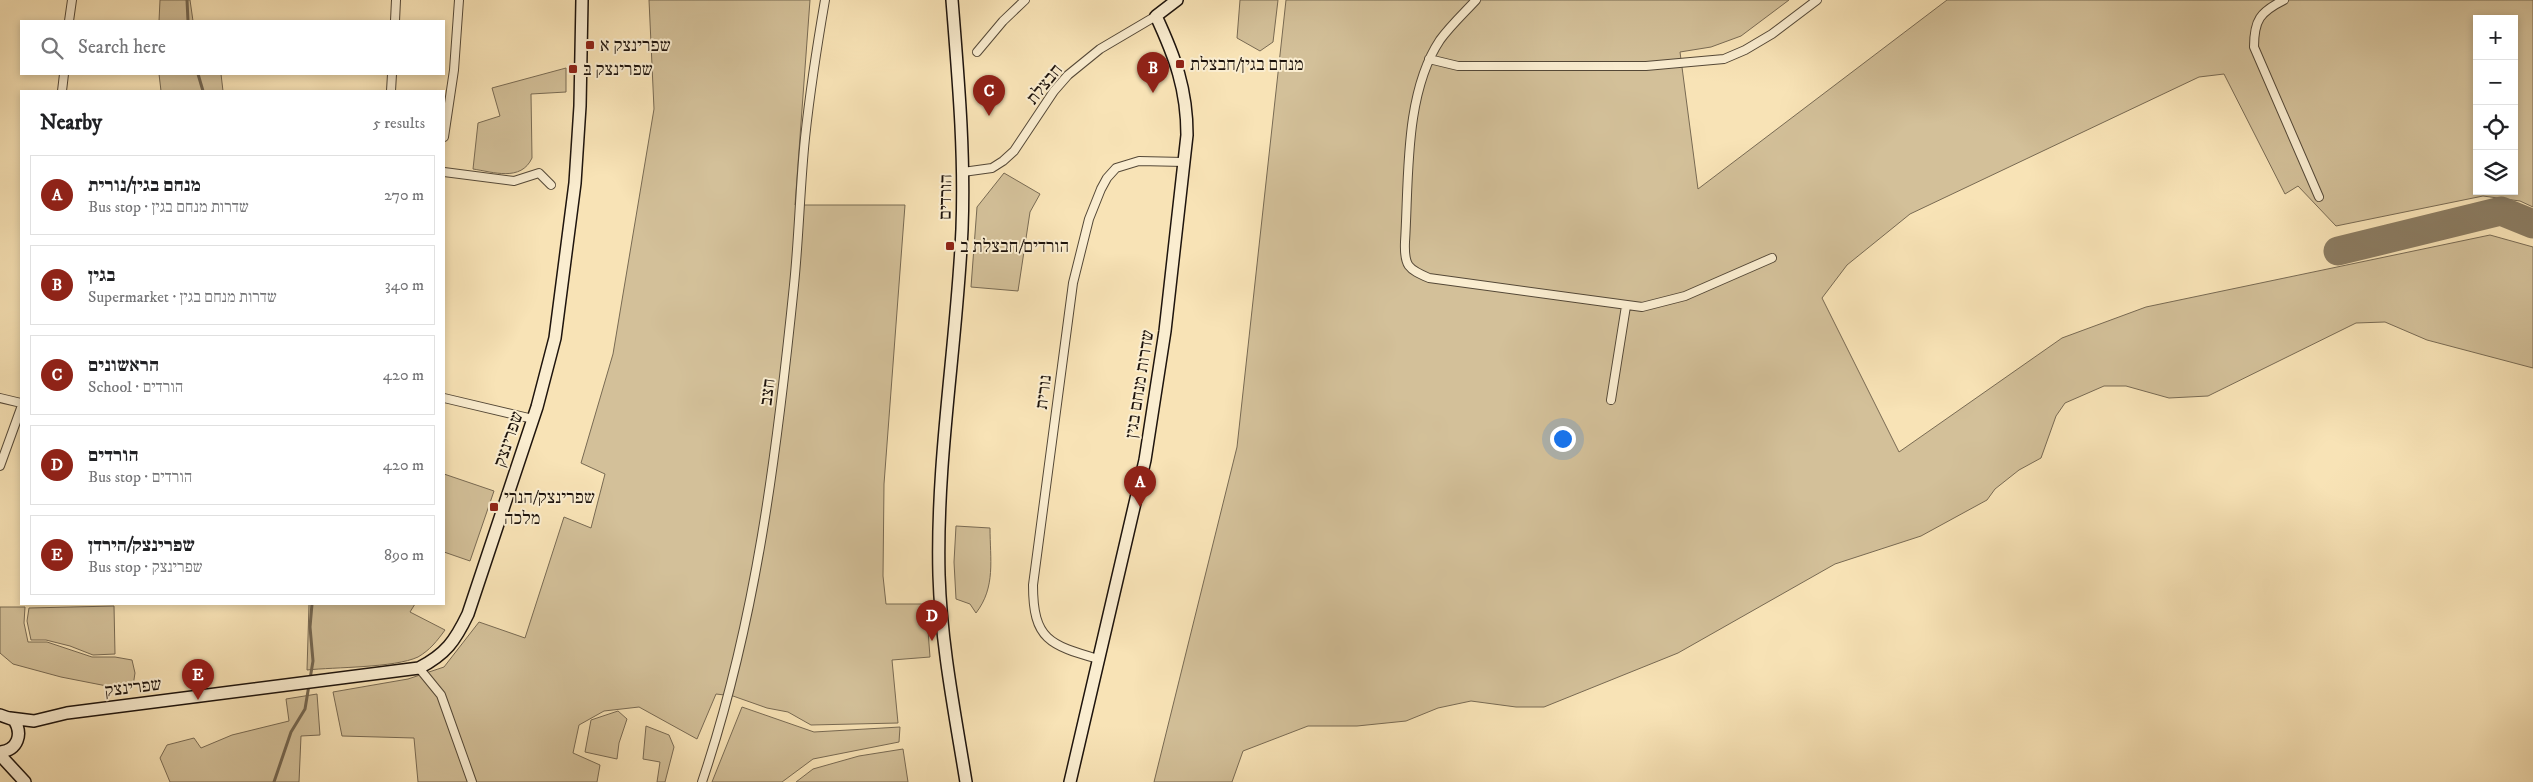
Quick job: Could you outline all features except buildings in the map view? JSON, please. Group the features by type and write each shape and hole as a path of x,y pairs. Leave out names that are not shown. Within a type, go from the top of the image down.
{"street":[{"path":"69,20 72,0"},
{"path":"395,20 396,0"},
{"path":"445,131 451,96 459,0"},
{"name":"שפרינצק","path":"5,716 34,721 67,714 419,668 439,658 445,652 464,622 533,419 555,338 569,239 580,106 582,0"},
{"name":"חצב","path":"702,782 726,706 745,623 774,458 794,284 807,122 825,0"},
{"name":"הורדים","path":"952,0 963,172 959,280 940,502 939,575 950,684 966,782"},
{"path":"977,52 1003,21 1025,0"},
{"path":"1156,16 1177,0"},
{"path":"1476,0 1440,39 1421,78 1414,104 1404,257 1408,266 1415,272 1429,278 1642,307 1686,296 1772,258"},
{"path":"1429,60 1458,66 1646,66 1724,59 1745,50 1772,34 1817,0"},
{"path":"2284,0 2263,12 2256,22 2254,47 2319,197"},
{"name":"חבצלת","path":"963,172 992,168 1003,162 1014,151 1054,91 1075,69 1100,49 1156,16"},
{"name":"שדרות מנחם בגין","path":"1070,782 1145,460 1165,331 1184,162 1187,135 1185,94 1181,76 1156,16"},
{"path":"62,90 64,75"},
{"path":"391,90 392,75"},
{"name":"נורית","path":"1098,659 1060,647 1049,640 1041,632 1035,619 1032,605 1032,585 1073,283 1089,219 1107,178 1116,168 1133,163 1184,162"},
{"path":"445,172 514,181 539,172 552,184"},
{"path":"1611,400 1626,306"},
{"path":"0,398 20,403"},
{"path":"445,398 533,419"},
{"path":"0,466 20,411"},
{"path":"419,668 441,695 472,782"},
{"path":"5,716 17,725 16,766 23,779"},
{"name":"שפרינצק","path":"0,754 12,749 17,741 45,719"},
{"path":"0,754 23,779"}],"shaded area":[{"path":"160,0 190,0 193,20 159,20"},
{"path":"649,0 810,0 795,205 905,205 884,484 883,576 886,604 926,604 930,657 892,660 898,723 811,725 788,712 767,708 733,696 716,694 697,739 639,707 604,711 579,725 573,753 600,765 597,782 418,782 414,738 342,736 333,692 408,679 444,667 479,622 525,638 564,517 591,528 605,474 581,463 613,354 654,109"},
{"path":"1240,0 1278,0 1273,42 1260,51 1237,38"},
{"path":"1286,0 1789,0 1741,36 1711,47 1680,52 1698,189 1947,0 2533,0 2533,207 2520,201 2483,196 2336,226 2298,186 2285,194 2224,74 2199,77 1910,214 1847,265 1822,298 1899,452 2062,338 2146,307 2490,235 2533,247 2533,368 2427,340 2385,322 2356,323 2208,396 2169,398 2126,386 2104,386 2065,403 2056,416 2041,458 2019,470 1995,489 1987,500 1921,536 1835,564 1678,653 1544,707 1516,707 1471,701 1438,708 1406,721 1357,726 1308,726 1243,751 1232,782 1154,782 1237,447"},
{"path":"566,68 566,92 531,94 532,158 527,165 514,173 506,174 473,169 478,123 500,116 492,88"},
{"path":"159,75 221,75 223,90 161,90"},
{"path":"1004,173 1040,194 1030,212 1018,291 971,287 977,207"},
{"path":"445,474 494,491 470,561 445,552"},
{"path":"956,526 990,528 991,562 989,583 987,593 976,613 970,604 956,599 954,562"},
{"path":"309,605 414,605 410,612 445,630 426,651 418,657 407,661 380,665 307,670"},
{"path":"114,606 115,654 93,655 70,646 46,640 31,640 27,621 29,608"},
{"path":"0,607 25,607 24,623 28,642 47,642 92,657 115,657 132,660 135,673 133,686 117,688 61,677 13,664 0,653"},
{"path":"317,694 320,735 301,736 299,782 170,782 160,758 167,745 194,738 201,748 232,735 289,721 286,699"},
{"path":"742,707 814,732 900,727 899,742 813,759 782,782 712,782"},
{"path":"618,711 627,719 619,743 617,759 585,752 591,720"},
{"path":"646,726 669,735 674,747 665,782 657,782 660,762 643,759"},
{"path":"903,749 908,782 796,782 813,769 859,756"}],"waterway":[{"path":"187,0 188,20"},
{"path":"198,75 203,90"},
{"path":"274,782 291,732 305,709 313,661 310,627 312,605"}],"taxiway":[{"path":"2338,251 2501,211 2533,224"}],"place":[{"name":"שפרינצק א","path":"590,45"},
{"name":"מנחם בגין/חבצלת","path":"1180,64"},
{"name":"שפרינצק ב","path":"573,69"},
{"name":"בגין","path":"1153,93"},
{"name":"הראשונים","path":"989,116"},
{"name":"הורדים/חבצלת ב","path":"950,246"},
{"name":"שפרינצק/הנרי מלכה","path":"494,507"},
{"name":"מנחם בגין/נורית","path":"1140,507"},
{"name":"הורדים","path":"932,641"},
{"name":"שפרינצק/הירדן","path":"198,700"}]}
